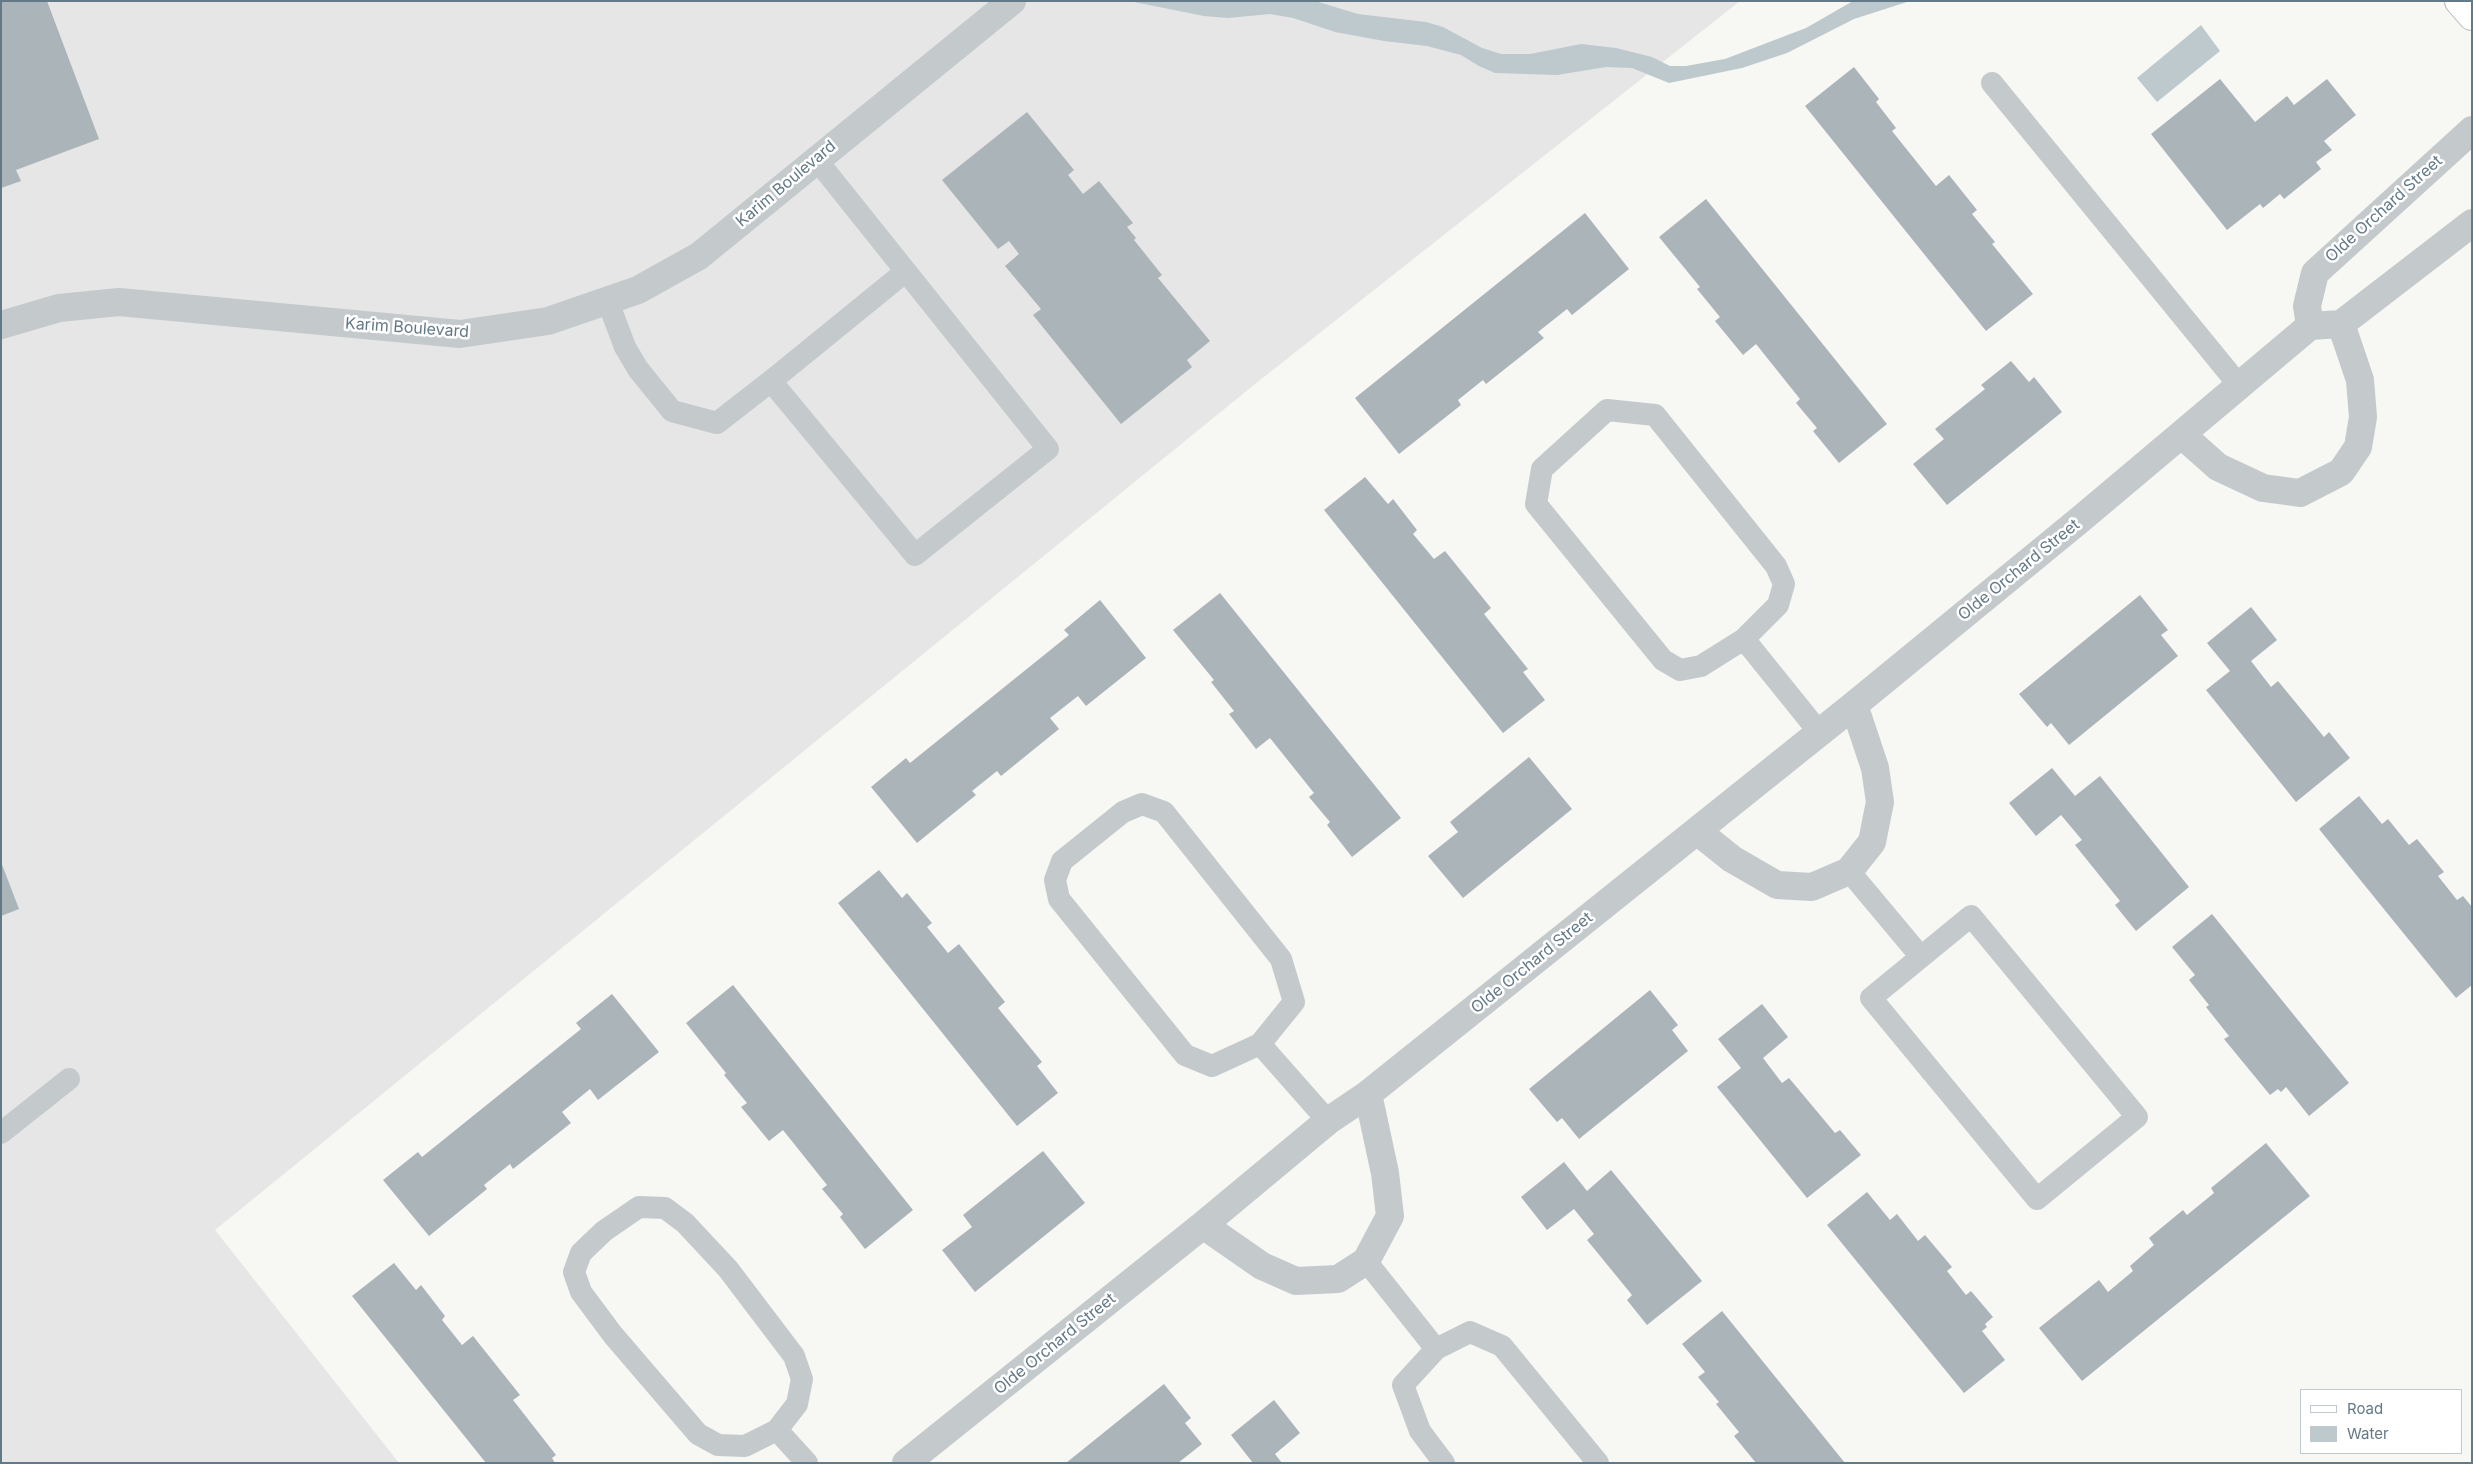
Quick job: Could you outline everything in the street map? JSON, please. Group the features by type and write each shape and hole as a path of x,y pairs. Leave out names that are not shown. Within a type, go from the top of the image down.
{"main road":[{"path":"2459,1 2472,16"}],"street":[{"name":"Karim Boulevard","path":"1,325 59,308 119,302 460,334 548,321 608,302 638,290 699,256 1012,1"},
{"name":"Olde Orchard Street","path":"906,1463 1203,1225 1328,1122 1368,1094 1697,831 2182,435 2238,384 2310,326 2307,306 2315,273 2472,130"},
{"path":"2310,326 2341,324 2472,223"},
{"path":"2182,435 2218,467 2263,488 2300,492 2341,472 2358,447 2363,417 2360,380 2341,324"},
{"path":"1697,831 1732,859 1777,885 1812,887 1849,871 1872,842 1880,802 1874,768 1854,704"},
{"path":"1203,1225 1262,1266 1296,1281 1338,1279 1366,1261 1390,1216 1385,1173 1368,1094"}],"lane":[{"path":"1992,83 2238,384"},
{"path":"770,382 915,556 1048,448 816,159"},
{"path":"608,302 625,347 638,369 672,411 717,423 905,272"},
{"path":"1607,410 1654,415 1776,566 1784,584 1778,605 1744,639 1701,666 1680,670 1663,660 1536,504 1542,469 1607,410"},
{"path":"1744,639 1819,732"},
{"path":"1142,804 1164,812 1281,959 1294,1002 1260,1044 1212,1066 1185,1055 1059,898 1055,880 1062,861 1123,812 1142,804"},
{"path":"1849,871 1920,957"},
{"path":"1971,916 2137,1116 2037,1199 1871,998 1920,957 1971,916"},
{"path":"1260,1044 1328,1122"},
{"path":"1,1132 69,1079"},
{"path":"640,1207 665,1208 686,1224 728,1269 794,1356 802,1379 797,1404 777,1430 745,1446 718,1445 698,1434 613,1334 582,1292 574,1272 581,1253 604,1231 640,1207"},
{"path":"1366,1261 1436,1349"},
{"path":"1444,1463 1420,1431 1403,1385 1436,1349 1470,1332 1502,1346 1598,1463"},
{"path":"777,1430 806,1463"}],"shaded area":[{"path":"1,1 1740,1 1255,384 215,1230 399,1463 1,1463"}],"water":[{"path":"1129,1 1315,1 1358,14 1426,22 1443,27 1482,48 1501,54 1530,54 1581,44 1616,48 1652,57 1670,66 1686,66 1725,59 1806,28 1853,1 1910,1 1854,19 1787,53 1742,68 1669,83 1632,68 1606,67 1557,75 1495,73 1461,55 1427,46 1384,41 1335,32 1293,18 1270,14 1228,18 1204,16"},
{"path":"2201,25 2220,51 2157,102 2137,78"}],"building":[{"path":"1,1 47,1 99,139 16,170 21,181 1,188"},
{"path":"1854,67 1879,99 1876,102 1896,128 1892,131 1936,186 1949,175 1977,210 1972,214 1995,242 1992,244 2033,294 1986,331 1805,106"},
{"path":"2220,79 2255,122 2287,96 2294,105 2327,79 2356,115 2324,141 2332,150 2316,162 2321,169 2284,199 2280,194 2263,208 2260,204 2227,230 2151,134"},
{"path":"1027,112 1074,170 1068,175 1083,194 1099,181 1133,223 1127,227 1136,238 1134,240 1162,275 1158,278 1210,341 1187,360 1192,367 1121,424 1033,315 1041,309 1005,266 1019,254 1009,241 998,249 942,180"},
{"path":"1706,199 1887,424 1839,463 1813,431 1817,428 1796,403 1800,399 1756,344 1743,355 1715,321 1720,317 1697,289 1700,287 1659,237"},
{"path":"1585,213 1629,269 1572,315 1567,309 1538,332 1544,338 1486,384 1483,380 1458,400 1461,405 1399,454 1355,398"},
{"path":"2011,361 2029,382 2034,377 2062,412 1947,505 1913,464 1944,439 1935,429 1985,389 1981,385"},
{"path":"1365,477 1388,504 1393,499 1417,530 1413,534 1434,559 1445,551 1491,608 1484,614 1528,669 1523,672 1545,700 1503,733 1324,510"},
{"path":"1220,593 1401,818 1352,857 1327,825 1330,822 1309,797 1314,793 1270,738 1256,749 1229,714 1234,711 1211,682 1214,680 1173,630"},
{"path":"2140,595 2168,630 2161,635 2178,656 2069,745 2051,723 2047,727 2019,694"},
{"path":"1100,600 1146,658 1086,706 1078,696 1050,718 1059,729 1001,776 997,771 972,791 976,795 917,843 871,787 906,758 910,763 1069,635 1064,630"},
{"path":"2251,607 2277,640 2251,661 2271,687 2278,681 2324,737 2329,732 2350,758 2296,802 2206,690 2230,671 2207,643"},
{"path":"1529,757 1572,809 1463,898 1428,856 1458,832 1450,822"},
{"path":"2052,768 2075,796 2100,776 2189,887 2136,931 2115,905 2120,901 2075,845 2082,840 2061,815 2036,836 2009,803"},
{"path":"2359,796 2382,824 2388,819 2409,845 2417,839 2444,872 2438,876 2457,900 2463,896 2472,907 2472,985 2456,998 2319,829"},
{"path":"1,862 19,909 1,916"},
{"path":"879,870 902,898 907,893 932,923 927,927 948,953 959,944 1005,1002 998,1008 1042,1062 1037,1066 1058,1093 1017,1126 838,903"},
{"path":"2212,914 2349,1083 2309,1116 2286,1087 2281,1092 2278,1089 2270,1095 2224,1039 2229,1036 2206,1007 2209,1005 2189,980 2195,975 2172,947"},
{"path":"733,985 913,1210 865,1249 840,1217 843,1214 822,1189 827,1185 783,1130 769,1141 741,1107 747,1103 724,1075 726,1073 686,1023"},
{"path":"1650,990 1678,1025 1672,1030 1688,1051 1579,1139 1562,1118 1557,1122 1529,1089"},
{"path":"612,994 659,1052 598,1100 590,1089 562,1112 571,1123 513,1169 510,1164 484,1185 487,1189 429,1236 383,1180 418,1152 422,1157 581,1029 576,1023"},
{"path":"1762,1004 1788,1037 1763,1058 1782,1083 1789,1078 1835,1133 1840,1130 1861,1155 1807,1198 1717,1087 1741,1068 1718,1039"},
{"path":"2266,1143 2310,1196 2082,1381 2039,1328 2099,1280 2108,1292 2133,1271 2130,1266 2154,1245 2149,1238 2183,1210 2187,1215 2214,1193 2211,1188"},
{"path":"1043,1151 1085,1203 975,1292 942,1250 972,1227 963,1215"},
{"path":"1564,1162 1587,1191 1611,1170 1702,1281 1647,1325 1627,1300 1632,1295 1587,1240 1594,1234 1574,1209 1547,1230 1521,1197"},
{"path":"1867,1192 1890,1220 1897,1214 1918,1241 1925,1235 1952,1267 1947,1271 1966,1295 1971,1291 1993,1317 1985,1324 1987,1327 1982,1331 2005,1360 1964,1393 1827,1225"},
{"path":"394,1263 416,1290 421,1285 445,1316 442,1320 462,1345 473,1336 520,1395 513,1400 556,1455 552,1458 555,1463 486,1463 352,1296"},
{"path":"1722,1311 1845,1463 1756,1463 1734,1436 1739,1432 1716,1404 1719,1402 1698,1377 1705,1372 1682,1344"},
{"path":"1164,1384 1191,1418 1185,1423 1202,1444 1178,1463 1066,1463"},
{"path":"1274,1400 1300,1433 1275,1454 1282,1463 1253,1463 1231,1435"}]}
